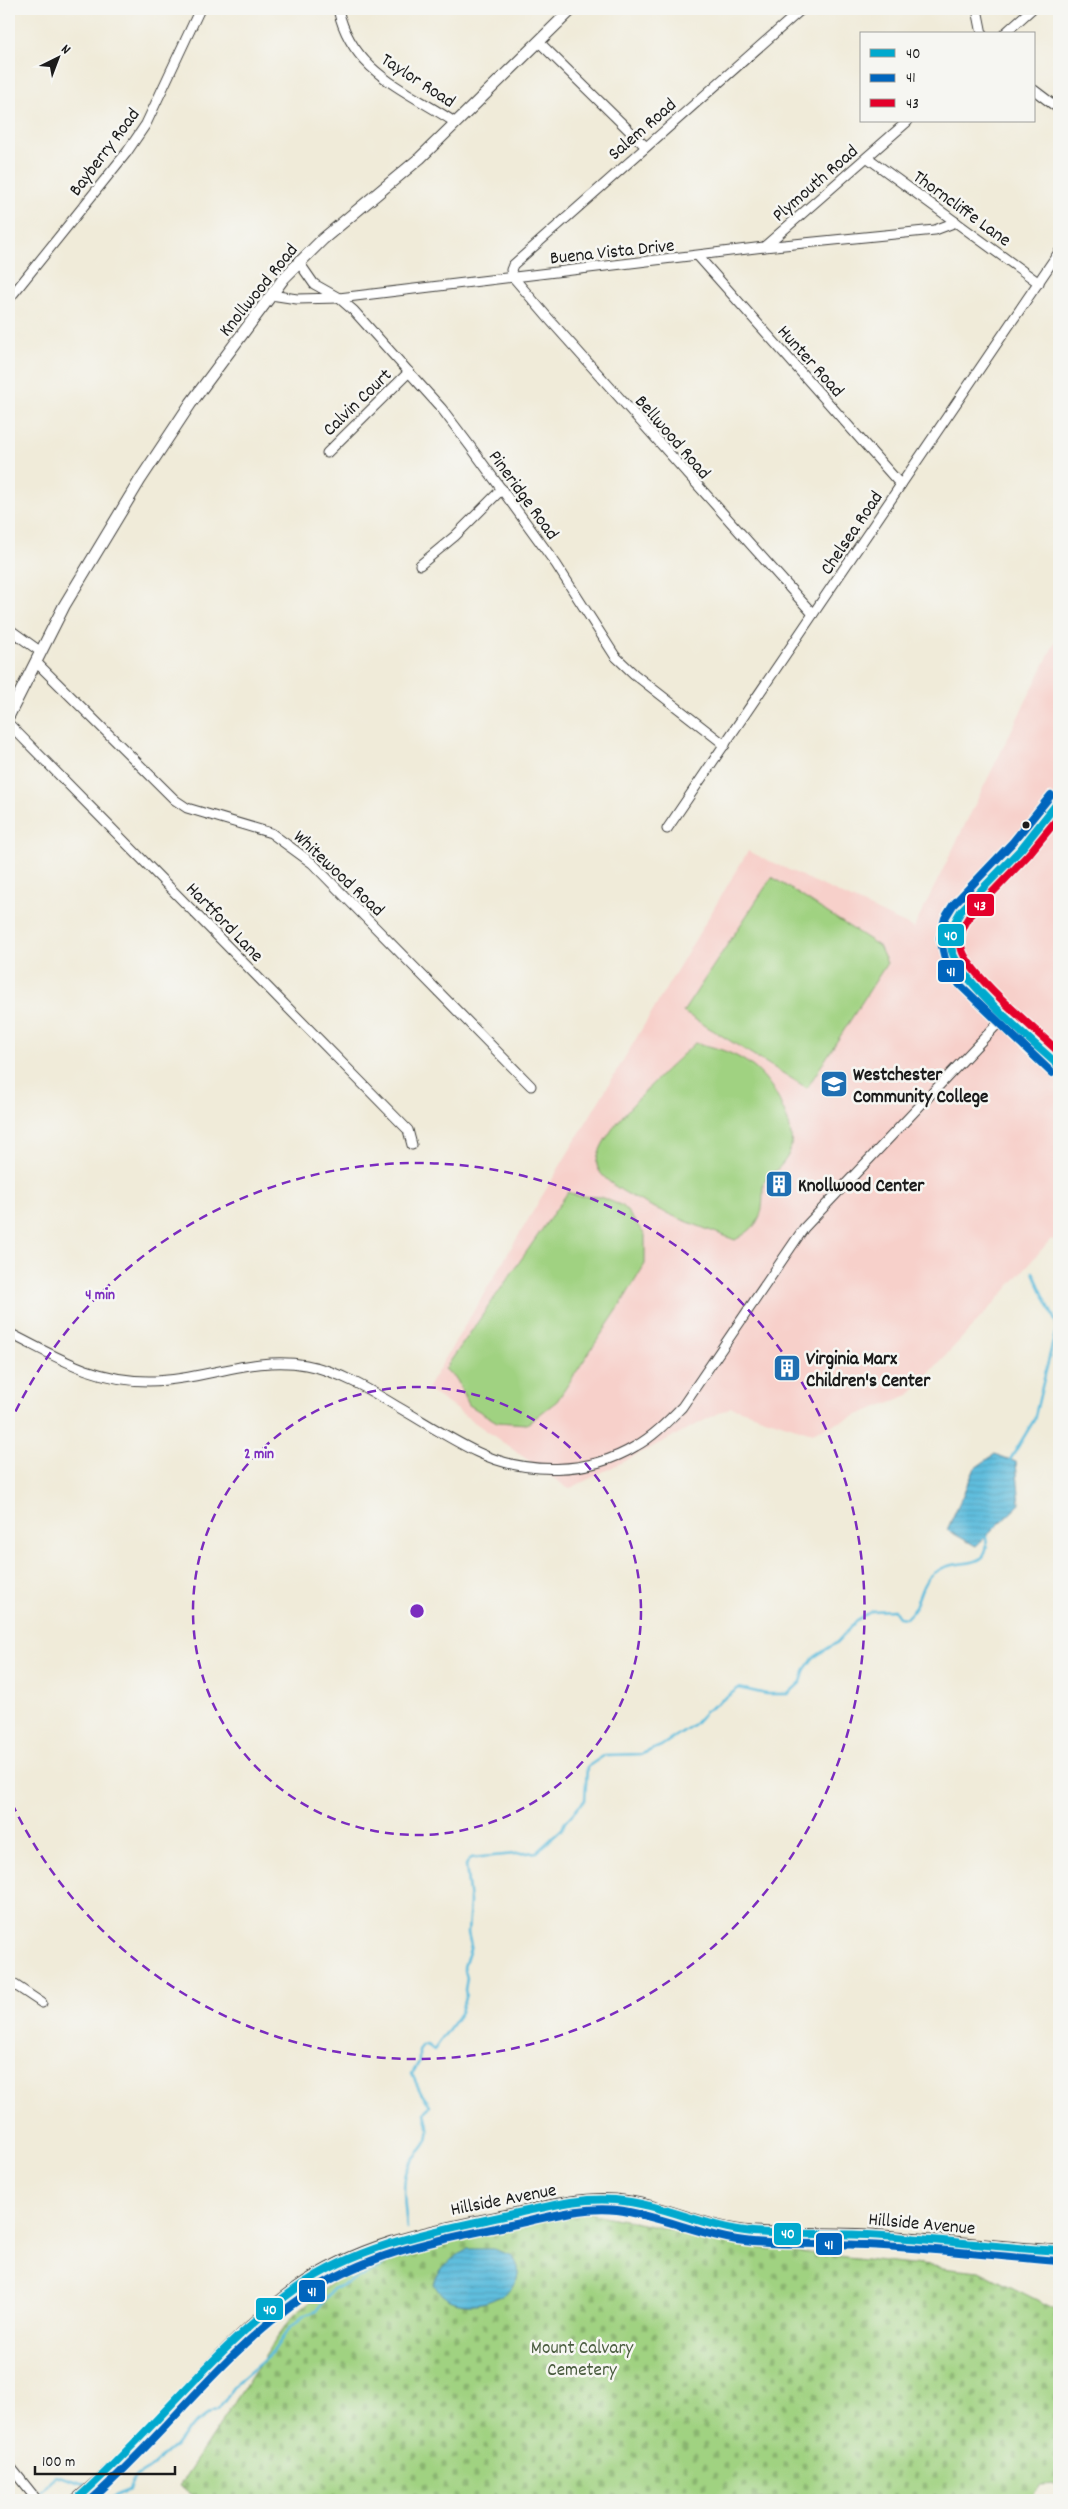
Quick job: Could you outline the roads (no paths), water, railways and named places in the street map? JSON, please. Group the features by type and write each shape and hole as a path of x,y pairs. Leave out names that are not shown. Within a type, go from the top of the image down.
{"main road":[{"name":"Knollwood Road","path":"9,715 64,606 140,480 191,404 298,261 389,186 572,9"},
{"name":"Hillside Avenue","path":"76,2500 112,2469 233,2344 297,2288 354,2255 382,2244 424,2232 559,2205 612,2199 636,2203 732,2230 869,2235 1059,2251"}],"street":[{"name":"Bayberry Road","path":"9,299 127,152 146,124 200,9"},
{"name":"Taylor Road","path":"338,9 341,25 363,62 379,76 456,123"},
{"name":"Salem Road","path":"513,277 512,265 802,9"},
{"path":"977,9 982,32"},
{"path":"1006,32 1032,9"},
{"path":"539,42 645,146"},
{"path":"1036,92 1059,109"},
{"name":"Plymouth Road","path":"764,247 907,122"},
{"name":"Thorncliffe Lane","path":"868,158 1039,283"},
{"name":"Buena Vista Drive","path":"271,295 297,299 339,298 764,247 935,230 956,222"},
{"name":"Chelsea Road","path":"667,829 1059,252"},
{"name":"Hunter Road","path":"698,256 901,485"},
{"name":"Pineridge Road","path":"298,261 314,284 339,298 354,311 442,409 556,564 615,656 634,674 725,745"},
{"name":"Bellwood Road","path":"513,277 813,614"},
{"name":"Calvin Court","path":"327,454 409,372"},
{"path":"420,565 455,536 502,490"},
{"path":"9,629 38,657"},
{"name":"Whitewood Road","path":"38,657 175,800 187,808 271,833 312,863 531,1086"},
{"name":"Hartford Lane","path":"9,724 408,1130 412,1145"},
{"path":"1059,801 1015,855 963,909 952,930 953,956 959,968 1059,1066"},
{"path":"9,1333 90,1373 121,1380 151,1382 252,1365 306,1365 330,1371 372,1392 477,1452 506,1463 530,1468 565,1468 616,1456 636,1446 660,1429 682,1407 804,1228 1006,1016"},
{"path":"9,1981 42,2003"},
{"path":"9,2466 37,2500"}],"water":[{"path":"995,1454 1016,1462 1020,1504 976,1546 947,1530 975,1468"},
{"path":"468,2249 493,2249 513,2256 518,2267 517,2279 510,2289 499,2297 471,2304 456,2302 443,2296 434,2284 439,2272 447,2263"}],"waterway":[{"path":"1010,1460 1034,1420 1057,1325 1033,1272"},
{"path":"407,2229 404,2191 405,2177 411,2162 427,2141 428,2125 425,2113 430,2105 421,2093 412,2074 419,2062 419,2051 423,2046 427,2045 434,2050 461,2012 466,1994 467,1978 464,1967 471,1946 468,1933 470,1902 466,1865 471,1858 537,1852 562,1829 565,1822 585,1800 587,1767 605,1755 642,1754 661,1746 694,1724 705,1712 739,1688 766,1694 788,1694 801,1682 805,1669 813,1658 836,1643 857,1620 872,1611 894,1610 899,1617 906,1618 914,1609 922,1588 929,1577 948,1566 979,1560 987,1548 986,1537"},
{"path":"98,2493 108,2499 129,2490 135,2477 150,2468 175,2446 186,2431 218,2409 237,2383 272,2353 290,2327 304,2316 316,2311 333,2289 364,2276 398,2257 409,2257 413,2251 410,2243"},
{"path":"41,2491 55,2475 84,2484"}],"place":[{"name":"Westchester Community College","path":"834,1084"},
{"name":"Knollwood Center","path":"779,1184"},
{"name":"Virginia Marx Children's Center","path":"787,1368"}],"park label":[{"name":"Mount Calvary Cemetery","path":"582,2357"}]}
